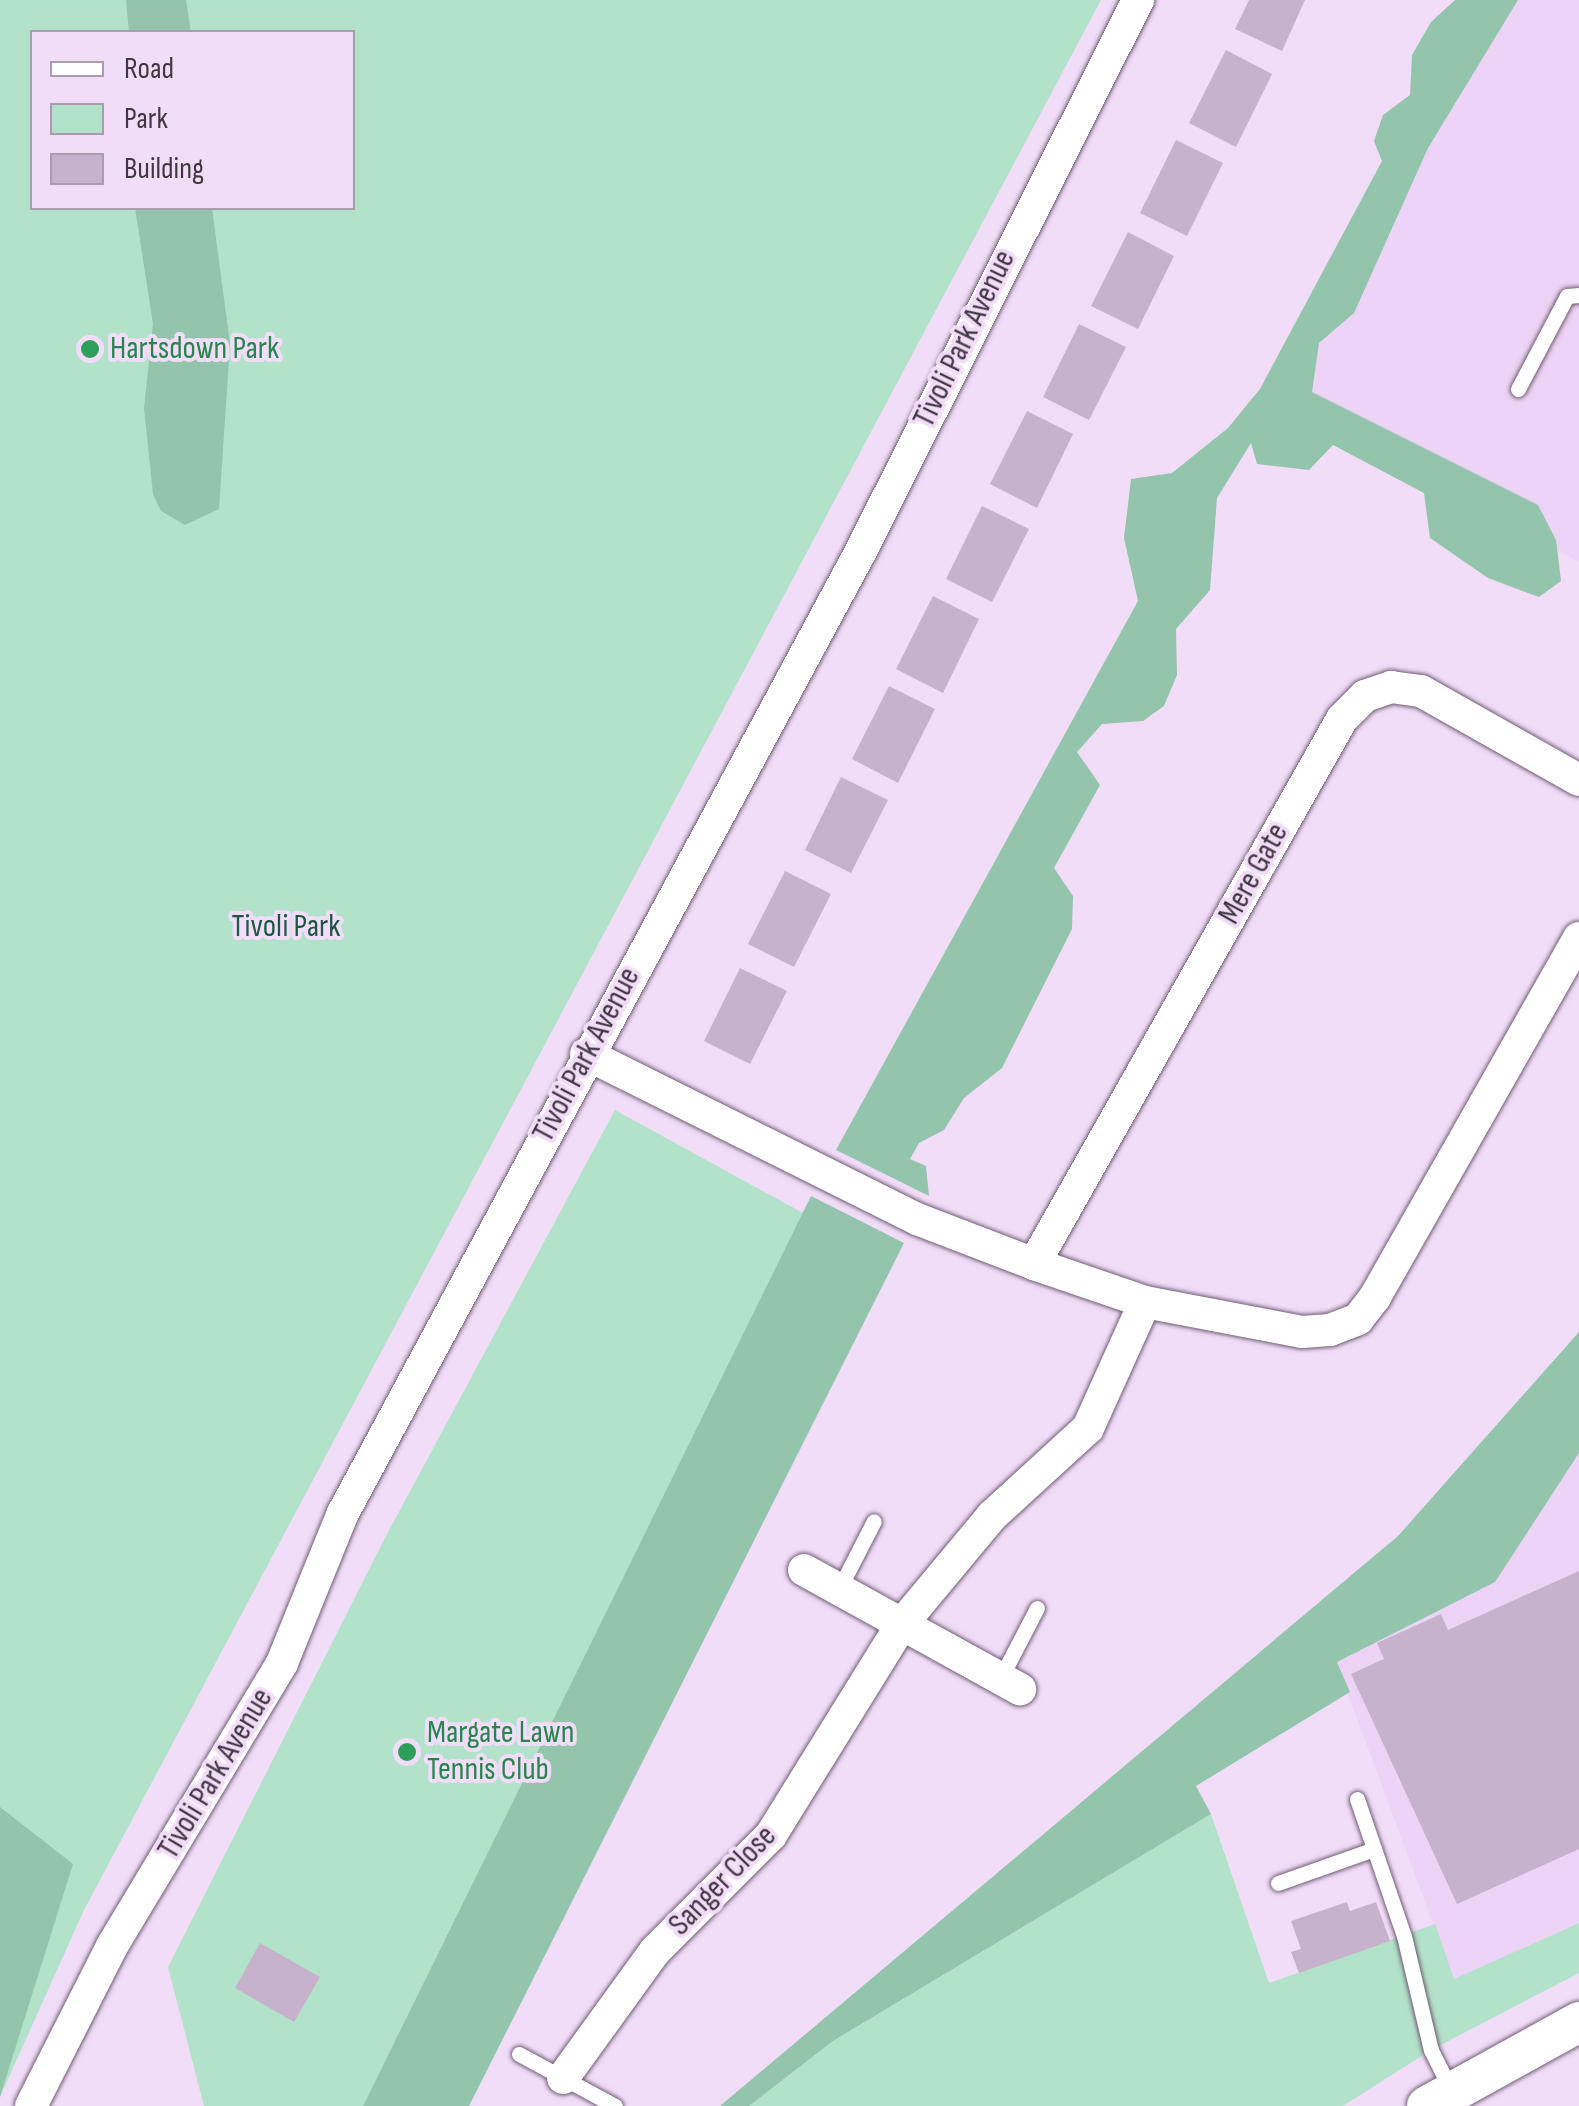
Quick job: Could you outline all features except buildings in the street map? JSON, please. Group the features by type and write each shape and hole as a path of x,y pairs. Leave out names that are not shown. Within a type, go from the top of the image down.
{"street":[{"name":"Tivoli Park Avenue","path":"31,2106 112,1946 282,1663 343,1513 586,1054 861,551 1138,0"},
{"name":"Mere Gate","path":"1034,1264 1342,718 1365,696 1392,688 1421,691 1579,780"},
{"path":"586,1054 916,1219 1146,1302 1302,1332 1358,1320 1579,938"},
{"name":"Sanger Close","path":"563,2078 655,1951 772,1835 902,1624 992,1516 1088,1428 1146,1302"},
{"path":"804,1570 1010,1684"},
{"path":"1439,2099 1579,2022"}],"lane":[{"path":"1518,389 1567,296 1579,295"},
{"path":"839,1590 874,1522"},
{"path":"1010,1684 1037,1608"},
{"path":"1356,1798 1404,1936 1439,2099"},
{"path":"1278,1884 1374,1849"},
{"path":"519,2054 616,2106"}],"shaded area":[{"path":"1468,0 1579,0 1579,562 1271,391"},
{"path":"1579,1453 1579,1923 1454,1980 1336,1662 1494,1582"}],"green space":[{"name":"Tivoli Park","path":"0,0 1101,0 84,1910 0,2097"},
{"path":"126,0 186,0 191,30 129,30"},
{"path":"1455,0 1518,0 1428,148 1354,313 1319,343 1312,392 1538,505 1556,540 1561,581 1539,597 1488,578 1430,538 1424,493 1333,445 1309,470 1257,464 1251,443 1217,498 1210,590 1176,629 1177,675 1164,706 1143,721 1102,724 1077,752 1100,785 1054,868 1073,896 1072,929 1002,1068 964,1098 944,1130 919,1143 910,1159 926,1166 929,1196 836,1150 1138,601 1124,538 1131,479 1172,473 1228,428 1260,389 1382,161 1374,141 1383,115 1410,95 1412,55 1431,22"},
{"path":"135,210 212,210 230,344 219,509 185,525 161,511 153,494 144,408 153,324"},
{"name":"Margate Lawn Tennis Club","path":"615,1110 803,1213 363,2106 204,2106 168,1967 386,1536"},
{"path":"811,1196 904,1243 469,2106 363,2106"},
{"path":"1579,1332 1579,1453 1495,1582 1337,1662 1350,1692 1196,1786 1211,1814 833,2041 749,2106 720,2106 1398,1536"},
{"path":"0,1807 73,1864 0,2097"},
{"path":"1211,1814 1269,1983 1435,1924 1454,1979 1579,1923 1579,1973 1431,2050 1343,2106 749,2106 833,2041"}],"place":[{"name":"Hartsdown Park","path":"90,349"},
{"name":"Margate Lawn Tennis Club","path":"407,1752"}]}
